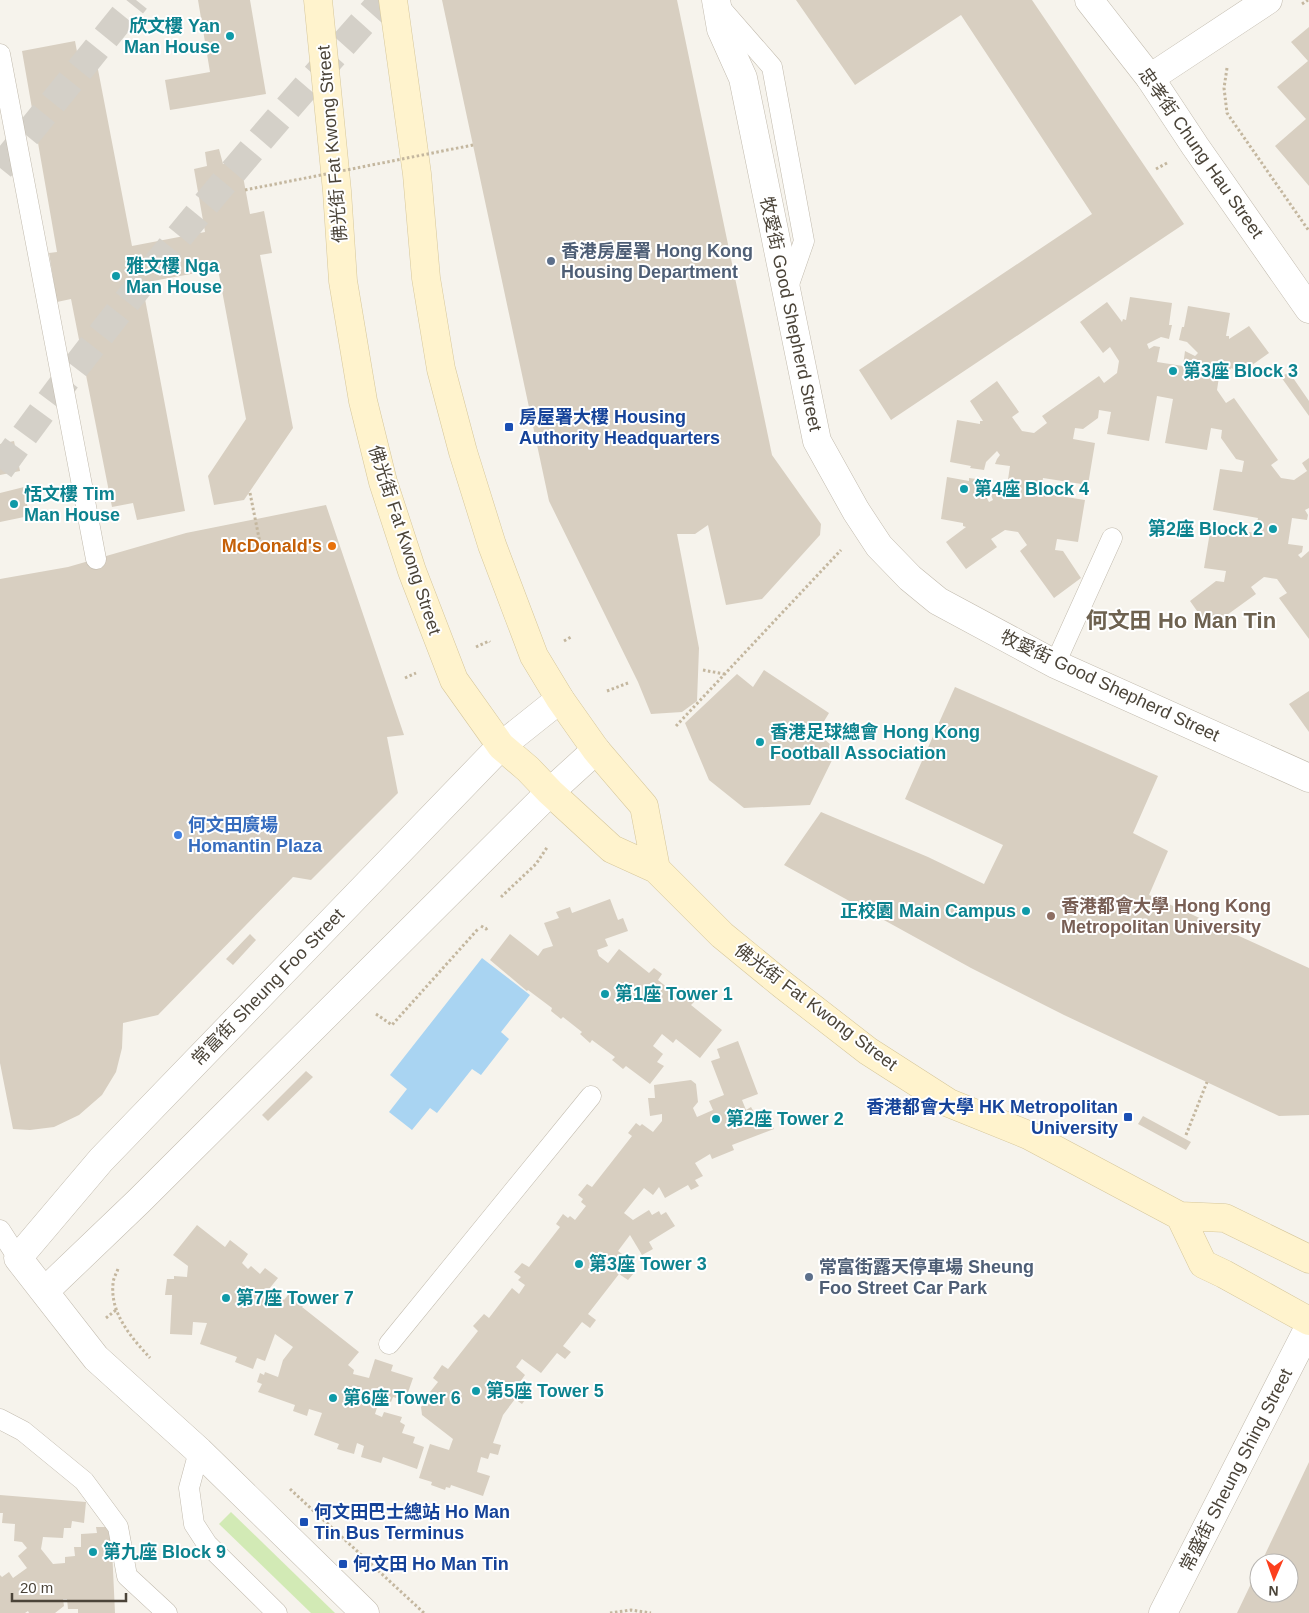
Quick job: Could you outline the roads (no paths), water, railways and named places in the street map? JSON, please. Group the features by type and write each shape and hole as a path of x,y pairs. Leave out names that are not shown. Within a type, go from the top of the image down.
{"main road":[{"name":"佛光街 Fat Kwong Street","path":"318,0 344,282 363,401 383,482 412,571 445,660 454,680 501,746 528,769 612,849 656,868 722,935 868,1051 950,1103 1028,1135 1180,1216 1225,1218 1309,1259"},
{"path":"392,0 417,174 426,278 441,369 463,452 492,545 534,656 596,750 644,806 656,868"},
{"path":"1180,1216 1203,1264 1309,1321"}],"street":[{"name":"忠孝街 Chung Hau Street","path":"1088,0 1150,78 1309,309"},
{"path":"1150,78 1268,0"},
{"name":"牧愛街 Good Shepherd Street","path":"716,2 721,29 743,78 817,441 856,511 879,546 910,578 938,601 1055,664 1309,778"},
{"name":"常富街 Sheung Foo Street","path":"365,1613 199,1451 96,1358 6,1242 101,1160 501,746 560,698"},
{"path":"45,1292 550,792 596,750"},
{"name":"常盛街 Sheung Shing Street","path":"1163,1613 1309,1327"}],"lane":[{"path":"0,54 96,559"},
{"path":"1055,664 1112,538"},
{"path":"389,1344 591,1096"},
{"path":"0,1419 23,1431 84,1481 118,1528 127,1576 167,1613"},
{"path":"199,1451 189,1488 194,1524 207,1544 277,1613"}],"water":[{"path":"482,958 530,995 501,1032 509,1039 481,1075 472,1069 437,1113 430,1108 412,1130 389,1112 407,1089 390,1075"}],"tunnel":[{"path":"0,168 136,0"},
{"path":"0,469 137,288 185,229 383,0"}],"place":[{"name":"欣文樓 Yan Man House","path":"230,36"},
{"name":"香港房屋署 Hong Kong Housing Department","path":"551,261"},
{"name":"雅文樓 Nga Man House","path":"116,276"},
{"name":"第3座 Block 3","path":"1173,371"},
{"name":"房屋署大樓 Housing Authority Headquarters","path":"509,427"},
{"name":"第4座 Block 4","path":"964,489"},
{"name":"恬文樓 Tim Man House","path":"14,504"},
{"name":"第2座 Block 2","path":"1273,529"},
{"name":"McDonald's","path":"332,546"},
{"name":"香港足球總會 Hong Kong Football Association","path":"760,742"},
{"name":"何文田廣場 Homantin Plaza","path":"178,835"},
{"name":"正校園 Main Campus","path":"1026,911"},
{"name":"香港都會大學 Hong Kong Metropolitan University","path":"1051,916"},
{"name":"第1座 Tower 1","path":"605,994"},
{"name":"香港都會大學 HK Metropolitan University","path":"1128,1117"},
{"name":"第2座 Tower 2","path":"716,1119"},
{"name":"第3座 Tower 3","path":"579,1264"},
{"name":"常富街露天停車場 Sheung Foo Street Car Park","path":"809,1277"},
{"name":"第7座 Tower 7","path":"226,1298"},
{"name":"第5座 Tower 5","path":"476,1391"},
{"name":"第6座 Tower 6","path":"333,1398"},
{"name":"何文田巴士總站 Ho Man Tin Bus Terminus","path":"304,1522"},
{"name":"第九座 Block 9","path":"93,1552"},
{"name":"何文田 Ho Man Tin","path":"343,1564"}],"district":[{"name":"何文田 Ho Man Tin","path":"1181,620"}]}
